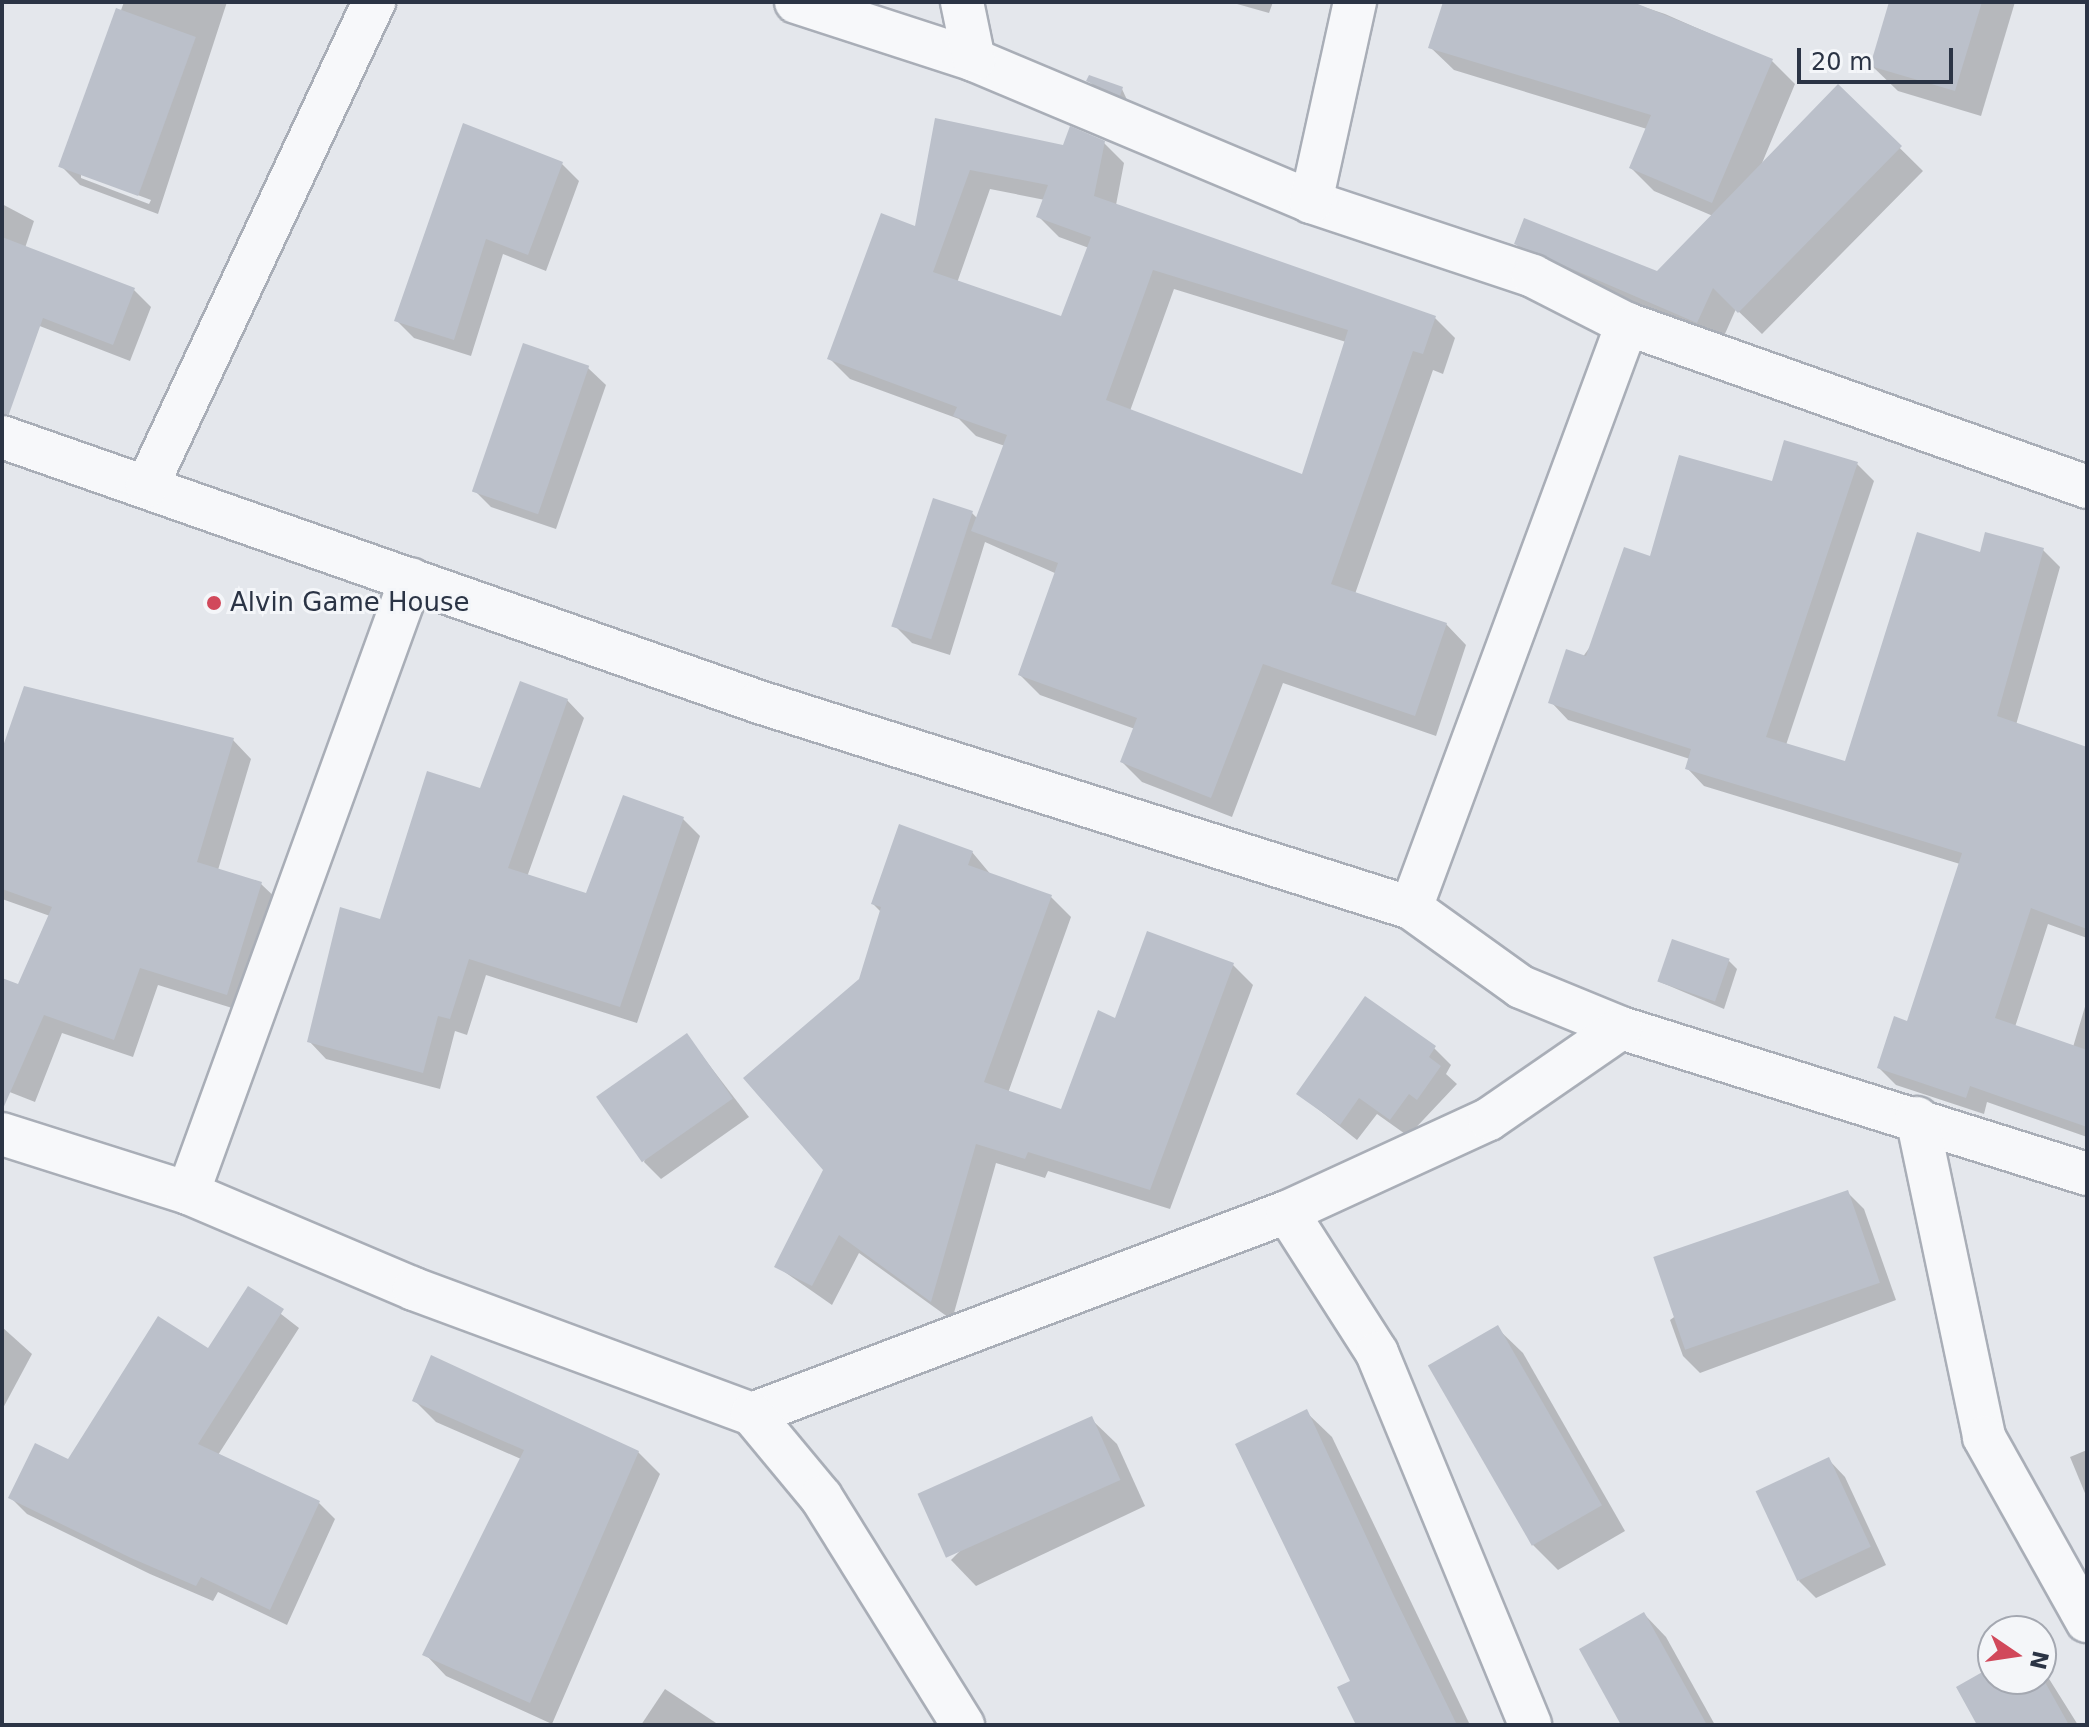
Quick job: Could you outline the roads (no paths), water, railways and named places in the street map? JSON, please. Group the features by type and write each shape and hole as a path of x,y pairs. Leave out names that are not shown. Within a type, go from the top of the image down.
{"street":[{"path":"147,486 374,2"},
{"path":"796,2 974,60 1311,202 1533,276 1627,324 2087,487"},
{"path":"962,2 974,60"},
{"path":"1311,202 1355,2"},
{"path":"1411,908 1627,324"},
{"path":"2,437 759,702 1411,908 1521,987 1621,1028 1917,1118 2087,1174"},
{"path":"188,1193 411,579"},
{"path":"752,1414 1287,1212 1489,1119 1621,1028"},
{"path":"1917,1118 1984,1437 2087,1621"},
{"path":"2,1134 188,1193 414,1289 752,1414 821,1497 963,1725"},
{"path":"1287,1212 1377,1353 1530,1725"}],"place":[{"name":"Alvin Game House","path":"214,603"}]}
